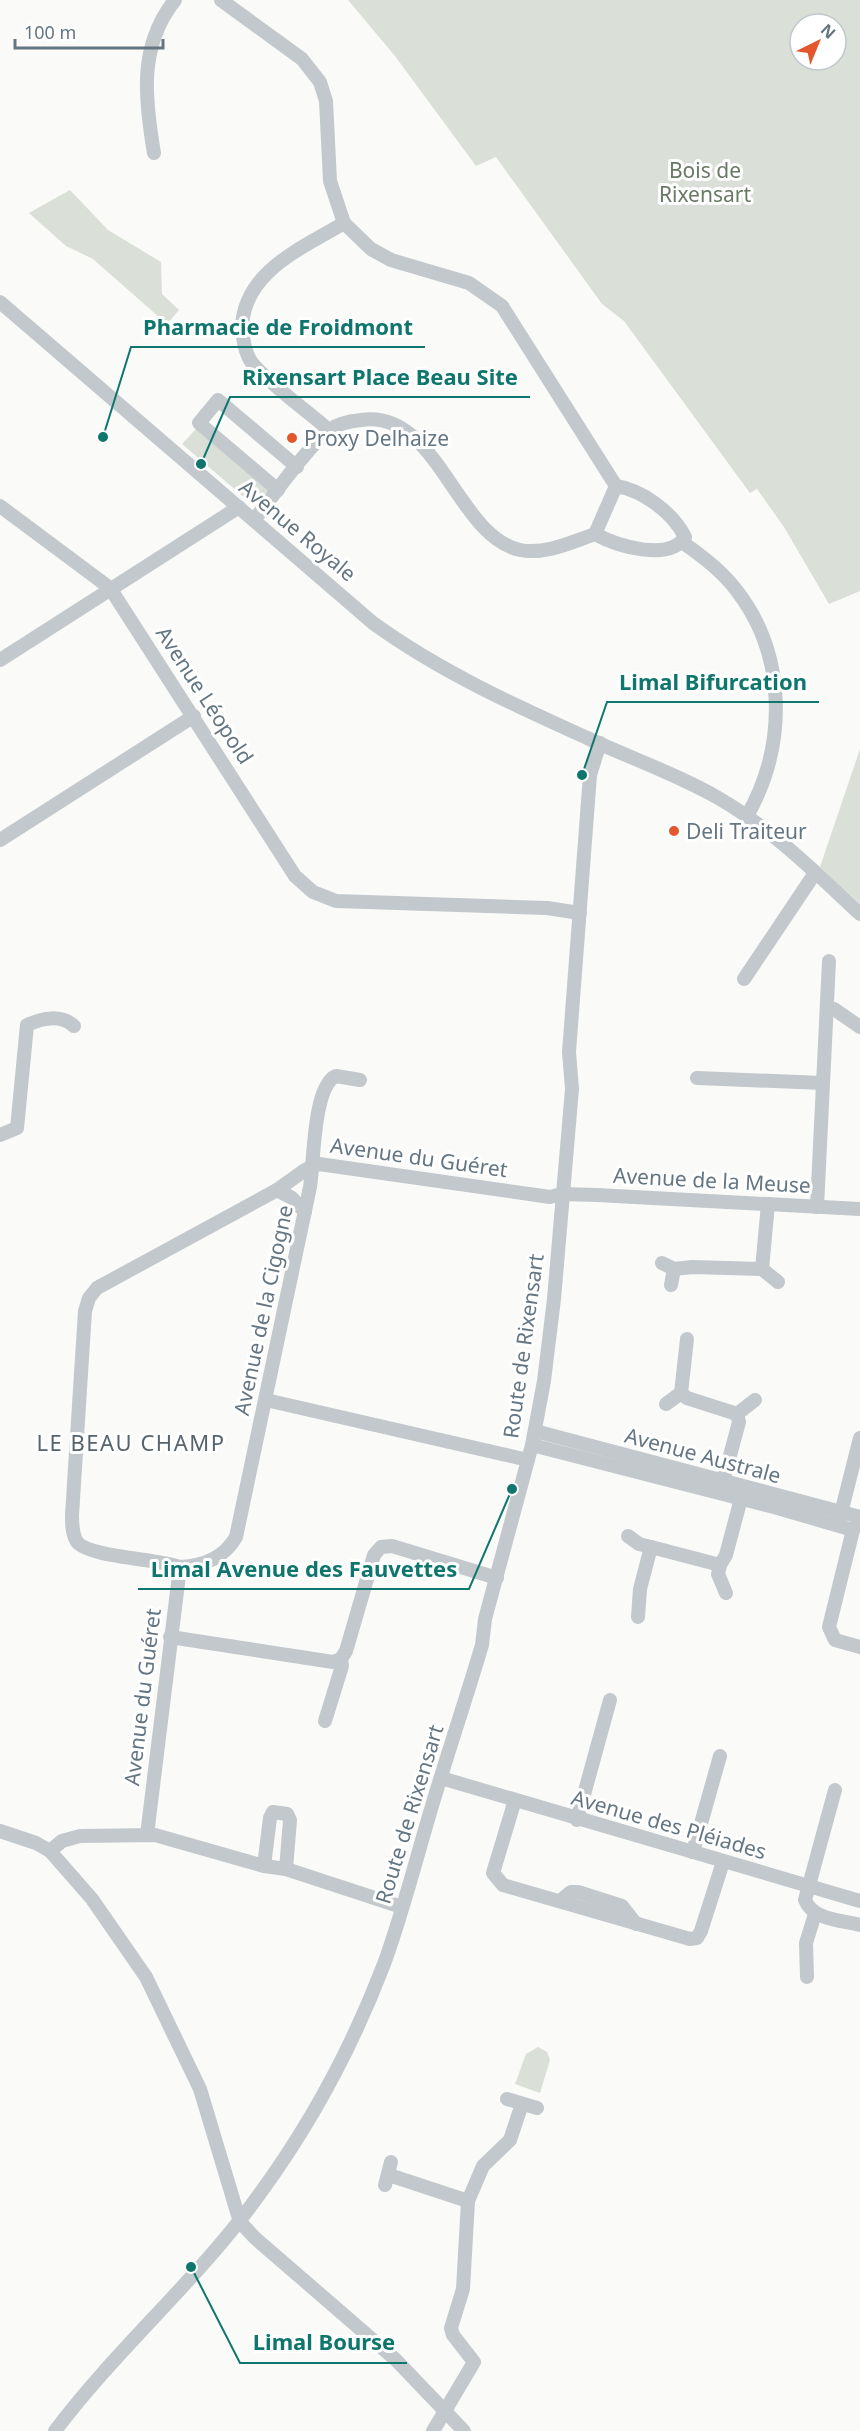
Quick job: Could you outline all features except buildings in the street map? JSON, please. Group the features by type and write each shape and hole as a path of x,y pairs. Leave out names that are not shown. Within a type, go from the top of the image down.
{"street":[{"path":"154,153 145,102 148,58 167,10 175,0"},
{"path":"221,0 302,59 320,82 326,101 330,182 344,223 371,249 392,260 469,283 502,306 616,486 632,491 670,514 685,537 672,549 656,551 595,534 544,550 521,550 507,546 490,534 419,443 406,430 387,421 368,419 329,430 254,519"},
{"path":"329,430 251,363 242,333 243,317 247,297 258,280 272,267 344,223"},
{"name":"Avenue Royale","path":"0,302 373,623 425,659 491,694 687,782 747,816 816,873 860,914"},
{"path":"278,490 199,423 218,400 297,467"},
{"path":"595,534 616,486"},
{"name":"Avenue Léopold","path":"0,506 110,588 296,876 307,887 322,897 336,901 547,908 580,913"},
{"path":"0,660 239,507"},
{"path":"682,542 704,558 737,591 757,626 774,673 778,707 774,744 757,800 747,816"},
{"path":"0,840 194,716"},
{"name":"Route de Rixensart","path":"59,2430 106,2370 240,2222 319,2103 366,2007 402,1907 465,1706 535,1431 549,1344 572,1089 569,1052 590,775 600,743"},
{"path":"744,979 816,873"},
{"path":"817,1207 830,961"},
{"path":"828,1010 834,1009 860,1027"},
{"path":"0,1135 17,1128 27,1025 39,1020 63,1018 74,1026"},
{"name":"Avenue de la Cigogne","path":"180,1567 201,1564 217,1557 227,1550 236,1537 313,1166 322,1095 328,1082 336,1076 360,1080"},
{"path":"697,1078 822,1083"},
{"name":"Avenue du Guéret","path":"147,1835 180,1567 162,1561 95,1552 82,1547 74,1536 72,1515 86,1305 94,1292 102,1285 277,1190 313,1166 334,1164 550,1197 562,1194"},
{"path":"277,1190 292,1198 304,1212"},
{"name":"Avenue de la Meuse","path":"562,1194 860,1209"},
{"path":"762,1269 768,1204"},
{"path":"671,1285 668,1266 762,1269 778,1282"},
{"path":"666,1404 681,1393 687,1339"},
{"path":"681,1393 687,1398 737,1414"},
{"path":"266,1400 528,1460"},
{"path":"737,1414 754,1400"},
{"path":"721,1487 739,1422 737,1414"},
{"name":"Avenue Australe","path":"535,1431 721,1487 858,1523"},
{"path":"840,1517 860,1438"},
{"name":"Avenue Australe","path":"532,1445 721,1487"},
{"path":"726,1593 718,1574 726,1555 743,1493"},
{"path":"858,1523 829,1627 835,1640 860,1647"},
{"path":"628,1536 639,1544 720,1565"},
{"path":"170,1637 333,1662 341,1659 346,1651 374,1555 381,1547 392,1546 497,1578"},
{"path":"638,1617 640,1589 651,1547"},
{"path":"325,1721 342,1666 341,1659"},
{"path":"577,1820 610,1700"},
{"path":"693,1852 720,1756"},
{"name":"Avenue des Pléiades","path":"441,1778 577,1820 860,1901"},
{"path":"835,1790 805,1900 809,1909 815,1914 860,1925"},
{"path":"515,1800 493,1873 496,1880 503,1885 690,1939 697,1938 723,1862"},
{"path":"264,1866 270,1818 273,1812 287,1814 290,1820 286,1869"},
{"path":"0,1831 36,1843 50,1851 117,1932 159,2000 200,2089 240,2222 396,2360 464,2431"},
{"path":"50,1851 62,1841 80,1836 147,1835 264,1866 286,1869 402,1907"},
{"path":"807,1977 806,1943 815,1914"},
{"path":"507,2099 537,2108"},
{"path":"433,2431 474,2362 453,2335 451,2328 463,2289 468,2201 483,2166 510,2140 522,2104"},
{"path":"388,2174 468,2201"}],"green space":[{"name":"Bois de Rixensart","path":"348,0 860,0 860,591 829,604 784,527 757,489 750,493 624,321 602,304 496,157 476,166 395,56"},
{"path":"70,190 108,230 161,262 162,294 179,310 167,324 93,259 66,246 29,213"},
{"path":"196,429 270,491 257,497 245,498 182,444"},
{"path":"860,749 860,904 820,867"},
{"path":"538,2047 547,2052 550,2060 540,2093 515,2084 526,2054"}],"place":[{"name":"Pharmacie de Froidmont","path":"103,437"},
{"name":"Proxy Delhaize","path":"292,438"},
{"name":"Rixensart Place Beau Site","path":"201,464"},
{"name":"Limal Bifurcation","path":"582,775"},
{"name":"Deli Traiteur","path":"674,831"},
{"name":"Limal Avenue des Fauvettes","path":"512,1489"},
{"name":"Limal Bourse","path":"191,2267"}],"district":[{"name":"LE BEAU CHAMP","path":"131,1442"}]}
